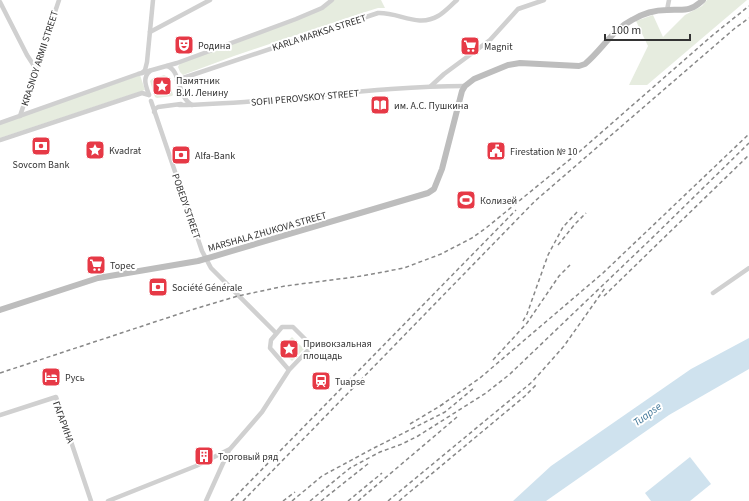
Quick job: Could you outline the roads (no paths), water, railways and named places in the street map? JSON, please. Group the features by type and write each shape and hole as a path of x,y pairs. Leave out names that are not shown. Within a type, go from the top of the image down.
{"main road":[{"path":"465,86 474,79 508,65 520,63 579,66 585,64 620,28 631,20 644,14 667,10 684,11 697,6 704,0"},
{"name":"MARSHALA ZHUKOVA STREET","path":"0,310 98,278 206,259 428,193 434,189 442,169 462,91 465,86"}],"street":[{"name":"KRASNOY ARMII STREET","path":"20,116 59,0"},
{"path":"153,0 147,69 144,80 153,105 158,107 154,109 154,112"},
{"path":"150,32 210,0"},
{"name":"KARLA MARKSA STREET","path":"0,123 147,69 177,63 308,14 322,8 332,0"},
{"name":"KARLA MARKSA STREET","path":"177,80 378,13 392,13 414,20 427,21 440,15 457,0"},
{"path":"431,86 444,74 490,40 518,9 544,0"},
{"path":"667,10 669,0"},
{"path":"0,1 27,55 36,68"},
{"path":"173,70 177,63"},
{"path":"166,66 173,70 182,94 186,101 192,105"},
{"name":"SOFII PEROVSKOY STREET","path":"158,107 248,102 431,86 465,86"},
{"path":"0,140 142,93 149,95"},
{"path":"179,105 183,101 182,94"},
{"name":"POBEDY STREET","path":"151,101 206,259 211,268 220,278 276,333"},
{"path":"713,293 749,268"},
{"path":"206,501 230,450 262,412 289,370 312,346 293,327 282,327 271,340 270,348 289,370"},
{"name":"ГАГАРИНА","path":"0,415 56,397 91,501"},
{"path":"108,501 196,466 230,450"}],"water":[{"path":"749,338 749,369 669,415 546,501 513,501 551,466 691,369"},
{"path":"690,457 711,484 690,501 651,501 645,493"}],"railway":[{"path":"0,373 238,296 285,286 362,276 404,268 441,254 472,238 486,228 579,152 714,34 749,6"},
{"path":"243,501 535,201 734,29 749,18"},
{"path":"440,406 480,378 603,273 749,134"},
{"path":"310,501 350,468 380,452 418,436 486,393 510,374 749,143"},
{"path":"604,296 749,155"},
{"path":"231,501 516,210"},
{"path":"523,321 527,314 548,255 563,227 578,211"},
{"path":"558,245 586,213"},
{"path":"493,360 527,323 559,276 570,265"},
{"path":"388,501 532,382 564,346 605,288"},
{"path":"399,501 525,396 536,385"},
{"path":"292,501 322,476 445,412 474,388"},
{"path":"410,424 445,403"},
{"path":"358,501 457,417"},
{"path":"321,501 369,463"},
{"path":"348,501 382,473"},
{"path":"283,501 295,492"}],"place":[{"name":"Родина","path":"184,45"},
{"name":"Magnit","path":"470,46"},
{"name":"Памятник В.И. Ленину","path":"162,86"},
{"name":"им. А.С. Пушкина","path":"380,105"},
{"name":"Sovcom Bank","path":"41,146"},
{"name":"Kvadrat","path":"95,150"},
{"name":"Firestation № 10","path":"496,151"},
{"name":"Alfa-Bank","path":"181,155"},
{"name":"Колизей","path":"466,200"},
{"name":"Торес","path":"96,265"},
{"name":"Société Générale","path":"158,287"},
{"name":"Привокзальная площадь","path":"289,349"},
{"name":"Русь","path":"51,377"},
{"name":"Tuapse","path":"321,381"},
{"name":"Торговый ряд","path":"204,456"}]}
